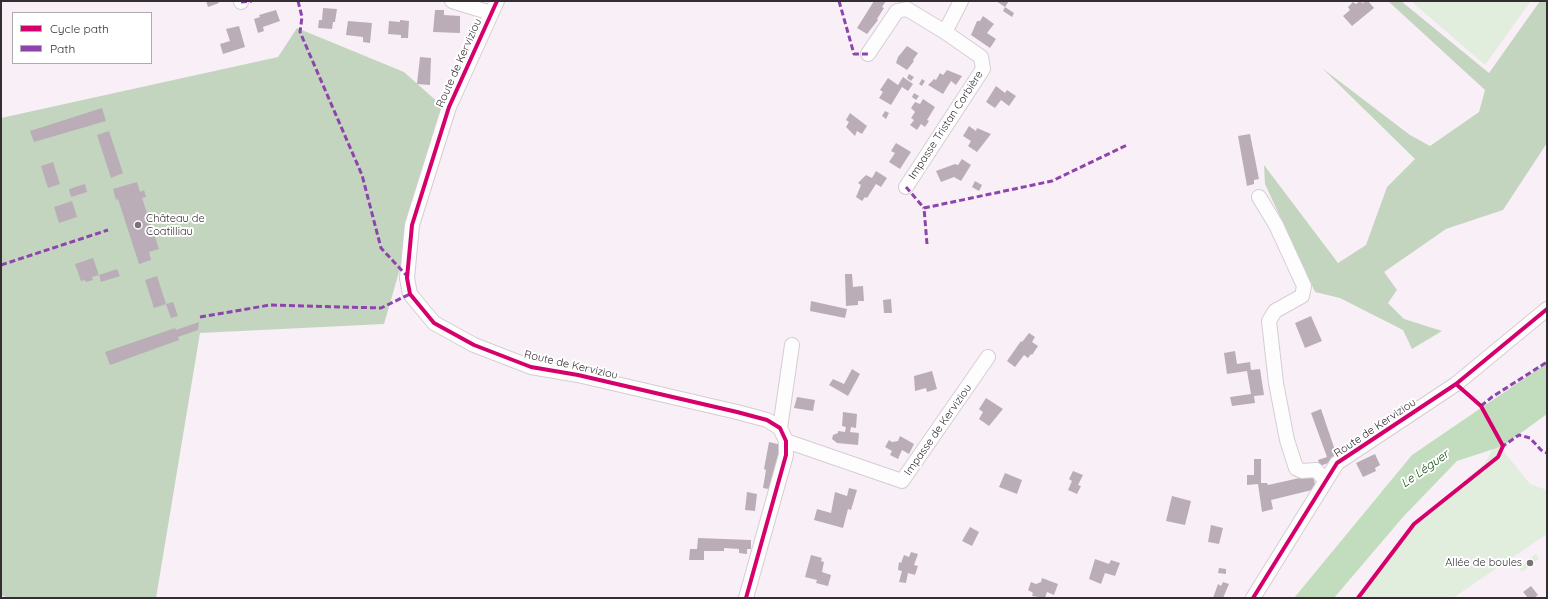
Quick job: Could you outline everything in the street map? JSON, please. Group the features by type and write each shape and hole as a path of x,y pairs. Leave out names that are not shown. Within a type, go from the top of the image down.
{"street":[{"path":"452,1 494,7"},
{"path":"945,32 961,1"},
{"name":"Route de Kerviziou","path":"494,7 449,107 412,225 407,278 410,294 434,323 474,345 531,367 578,375 737,412 767,420 780,428"},
{"name":"Impasse Tristan Corbière","path":"868,54 898,11 907,9 945,32 981,57 983,69 906,187"},
{"path":"1259,197 1276,225 1304,286 1302,296 1275,311 1269,321 1276,383 1287,440 1296,468 1302,471 1316,470 1325,480"},
{"name":"Route de Kerviziou","path":"1253,598 1325,480 1337,463 1456,384 1547,309"},
{"path":"746,598 786,455 786,441 780,428 792,345"},
{"name":"Impasse de Kerviziou","path":"786,441 902,481 988,357"}],"shaded area":[{"path":"1388,1 1401,1 1489,73 1540,1 1547,1 1547,143 1503,210 1446,229 1384,272 1397,290 1388,303 1404,319 1442,331 1412,349 1403,330 1340,298 1315,292 1265,184 1264,165 1338,263 1366,245 1387,187 1415,159 1322,68 1410,135 1430,146 1479,112 1485,90"},
{"path":"1531,1 1485,65 1412,2"},
{"path":"297,28 404,72 441,105 437,140 384,324 200,333 156,598 8,598 1,595 1,118 278,57"},
{"path":"1496,442 1530,484 1547,490 1547,534 1453,598 1360,598 1415,525 1485,463"},
{"name":"Allée de boules","path":"1536,554 1539,559 1522,572 1518,567"}],"water":[{"name":"Le Léguer","path":"1547,363 1547,414 1503,446 1457,461 1403,517 1334,598 1294,598 1412,455"}],"building":[{"path":"206,1 218,1 219,3 208,7"},
{"path":"874,1 886,1 882,7 884,8 877,19 878,20 867,34 857,28"},
{"path":"996,1 1009,1 1005,7"},
{"path":"1360,1 1362,3 1368,1 1374,8 1352,26 1343,16 1350,10 1348,7 1353,2 1356,4"},
{"path":"1005,7 1014,13 1012,17 1003,11"},
{"path":"323,8 337,9 335,22 333,22 332,29 318,28 319,20 322,20"},
{"path":"276,10 280,21 263,27 264,31 258,33 254,19 260,17 259,15"},
{"path":"435,10 444,10 444,15 460,16 460,33 433,32"},
{"path":"983,16 994,24 987,33 996,39 990,48 971,35 977,21 980,21"},
{"path":"400,20 409,21 408,38 401,38 401,35 388,34 389,21 400,22"},
{"path":"348,21 372,23 370,43 363,42 363,37 346,35"},
{"path":"239,26 245,47 223,54 220,44 230,41 226,29"},
{"path":"907,46 918,53 907,70 896,63 898,57"},
{"path":"420,57 431,58 430,85 417,84"},
{"path":"947,70 962,76 956,85 951,81 943,94 928,85 934,79 936,80 940,73 943,75"},
{"path":"909,74 914,77 911,81 907,78"},
{"path":"903,77 913,84 908,91 902,87 891,105 879,98 883,92 880,90 888,78 898,85"},
{"path":"922,79 925,81 922,86 919,84"},
{"path":"996,86 1005,93 1007,90 1016,96 1009,106 1001,100 995,108 986,102"},
{"path":"914,93 919,96 916,100 912,97"},
{"path":"923,99 935,107 927,120 929,121 925,127 921,124 917,130 910,125 914,120 911,118 915,112 911,108 915,102 920,104"},
{"path":"102,108 106,121 34,142 30,131"},
{"path":"885,111 889,113 886,119 882,116"},
{"path":"850,113 867,126 862,134 857,131 855,136 846,127 849,122 846,120"},
{"path":"969,126 976,131 977,128 991,134 977,152 968,146 971,141 963,136"},
{"path":"109,131 123,173 111,178 97,135"},
{"path":"1250,134 1259,179 1254,180 1254,184 1247,186 1238,136"},
{"path":"896,143 911,152 900,169 889,162 895,153 891,151"},
{"path":"962,159 971,165 961,181 954,177 941,182 936,171 955,164 958,165"},
{"path":"53,162 60,184 48,188 41,166"},
{"path":"876,171 887,178 881,187 876,184 867,198 865,197 862,201 856,197 861,185 858,183 866,175 872,178"},
{"path":"975,181 982,185 979,191 972,187"},
{"name":"Château de Coatilliau","path":"137,182 140,192 144,190 146,197 142,198 159,249 149,252 151,260 139,264 118,199 116,200 113,189"},
{"path":"85,184 87,192 71,197 69,189"},
{"path":"72,201 77,217 59,223 54,207"},
{"path":"93,258 99,275 92,277 93,280 86,282 85,280 81,281 75,264"},
{"path":"117,269 120,276 101,282 99,275"},
{"path":"845,274 852,274 853,287 863,286 864,301 858,301 858,305 846,306"},
{"path":"157,276 166,304 154,308 145,280"},
{"path":"891,299 892,313 884,313 883,300"},
{"path":"811,301 847,309 845,318 810,311"},
{"path":"173,302 178,316 171,318 166,304"},
{"path":"1311,316 1322,341 1305,348 1295,323"},
{"path":"199,322 198,330 178,337 179,340 110,365 105,352 175,328 176,330"},
{"path":"1029,333 1035,337 1032,342 1038,346 1028,358 1024,355 1015,367 1007,361 1021,341 1022,342"},
{"path":"1235,351 1237,364 1250,362 1251,370 1260,369 1264,395 1254,396 1255,403 1232,406 1230,397 1251,394 1247,371 1227,374 1224,353"},
{"path":"852,369 860,374 848,396 829,385 833,379 844,384"},
{"path":"932,371 937,389 927,392 926,388 915,391 914,376"},
{"path":"797,397 815,400 813,411 794,408"},
{"path":"986,398 1003,409 989,426 979,419 983,412 979,409"},
{"path":"1321,409 1337,456 1330,459 1331,462 1320,466 1318,460 1327,457 1311,413"},
{"path":"843,412 857,414 856,428 851,427 850,432 859,433 858,445 837,443 832,439 833,435 838,433 838,431 845,432 846,427 842,426"},
{"path":"900,436 914,444 909,454 902,450 898,459 890,455 892,451 885,447 889,440 892,442 898,441"},
{"path":"769,442 782,445 774,490 763,488 766,470 764,469"},
{"path":"1375,454 1380,465 1375,468 1376,471 1363,477 1356,463"},
{"path":"1254,459 1261,459 1261,483 1267,483 1268,485 1313,475 1316,489 1271,500 1273,509 1262,512 1258,484 1247,485 1247,475 1254,475"},
{"path":"1073,471 1083,475 1078,485 1081,486 1077,494 1068,490 1072,481 1069,479"},
{"path":"1005,473 1022,480 1017,494 999,487"},
{"path":"849,488 857,490 851,510 848,509 843,528 814,520 817,509 831,513 835,492 847,496"},
{"path":"747,492 757,494 755,511 745,510"},
{"path":"1172,496 1191,501 1185,525 1166,521"},
{"path":"1211,525 1223,528 1219,544 1208,542"},
{"path":"970,527 979,532 972,546 962,541"},
{"path":"698,538 751,540 751,549 747,549 747,554 739,553 739,549 724,548 724,551 704,551 704,560 689,560 690,549 697,549"},
{"path":"911,552 918,554 914,565 918,566 915,575 908,573 906,583 899,582 902,571 898,570 899,562 901,563 904,555 909,557"},
{"path":"811,555 822,558 821,561 824,562 822,572 831,575 828,586 816,583 817,580 805,577"},
{"path":"1095,559 1109,564 1111,560 1120,563 1115,576 1105,573 1101,584 1089,579"},
{"path":"1219,568 1226,569 1226,574 1218,573"},
{"path":"1042,578 1058,584 1054,595 1047,592 1045,598 1032,596 1033,593 1028,590 1031,582 1036,584 1041,582"},
{"path":"1223,582 1229,584 1223,598 1213,598 1218,584 1221,586"},
{"path":"1531,586 1538,595 1534,598 1528,598 1523,592"}],"marked path":[{"path":"241,2 252,1"},
{"path":"298,1 302,17 300,32 362,175 381,248 407,276"},
{"path":"839,1 854,54 868,54"},
{"path":"927,244 924,208 1052,181 1127,145"},
{"path":"906,187 924,208"},
{"path":"1,265 108,230"},
{"path":"200,317 270,305 381,308 410,294"},
{"path":"1481,406 1492,397 1547,362"},
{"path":"1502,448 1519,435 1530,438 1541,450 1547,453"}],"cycle path":[{"path":"497,1 449,107 412,225 407,278 410,294 434,323 474,345 531,367 578,375 737,412 767,420 780,428 786,441 786,455 746,598"},
{"path":"1253,598 1337,463 1456,384 1547,309"},
{"path":"1358,598 1414,524 1498,457 1503,446 1481,406 1456,384"}],"place":[{"name":"Château de Coatilliau","path":"138,225"},
{"name":"Allée de boules","path":"1530,563"}]}
